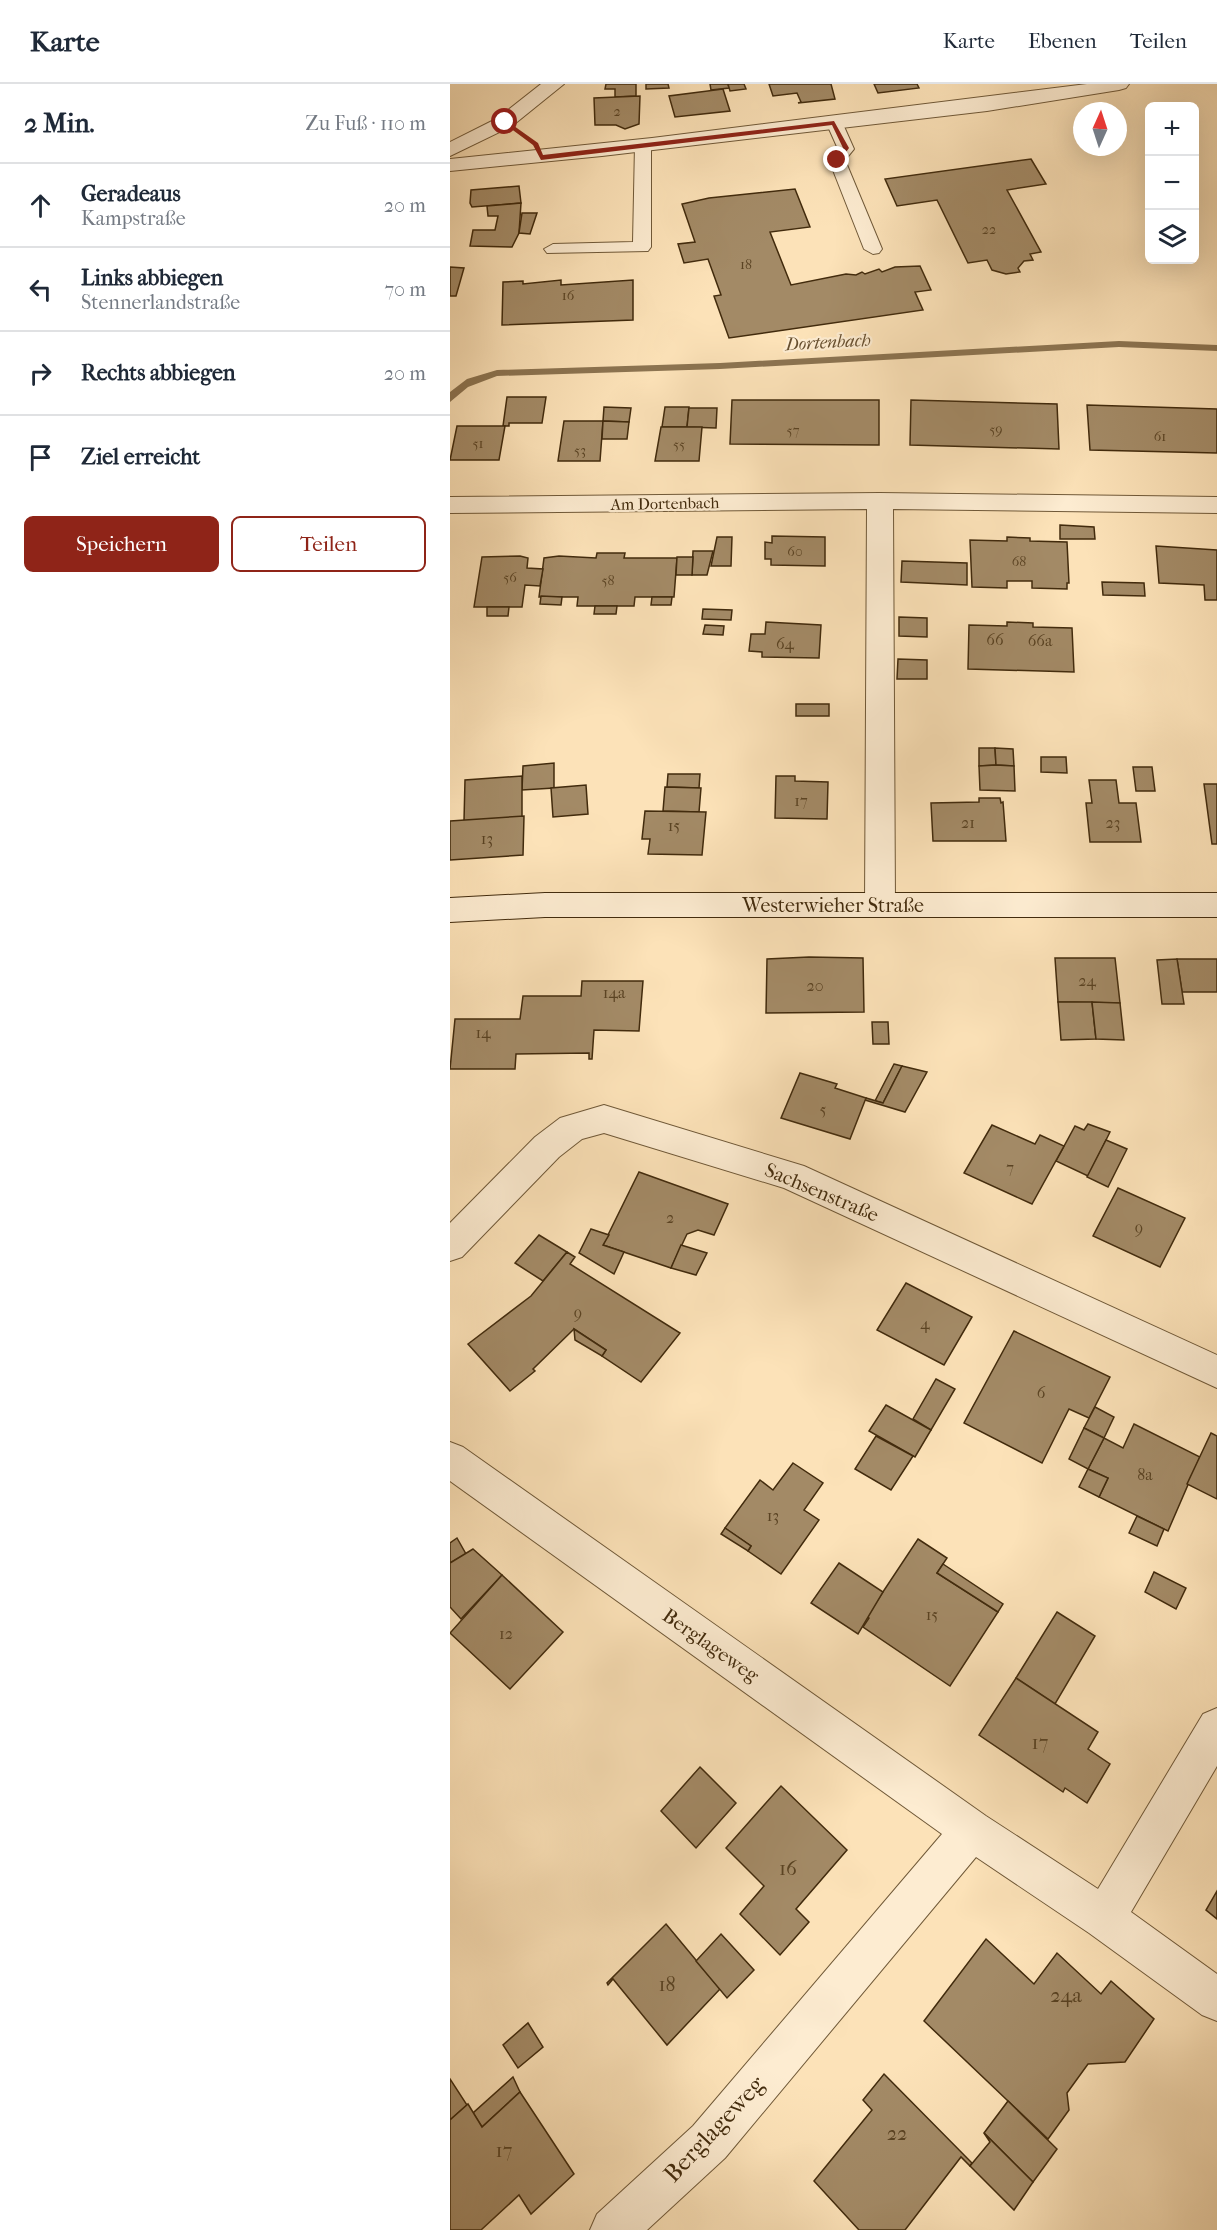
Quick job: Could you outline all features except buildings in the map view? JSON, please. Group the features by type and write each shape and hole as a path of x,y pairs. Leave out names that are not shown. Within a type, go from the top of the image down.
{"street":[{"path":"450,150 518,132 554,84"},
{"path":"450,165 541,158 1078,93 1119,84"},
{"path":"518,132 536,144 541,158"},
{"path":"880,501 880,904"},
{"name":"Am Dortenbach","path":"450,505 880,501 1217,505"},
{"name":"Westerwieher Straße","path":"450,910 545,905 1217,905"},
{"name":"Sachsenstraße","path":"450,1245 547,1147 573,1128 604,1119 792,1176 1217,1372"},
{"name":"Berglageweg","path":"450,1459 972,1830 1104,1918 1217,2000"},
{"path":"1104,1918 1217,1728"},
{"name":"Berglageweg","path":"613,2230 709,2142 972,1830"}],"lane":[{"path":"834,122 846,148 837,160 873,249"},
{"path":"553,249 642,247 643,145"}],"waterway":[{"name":"Dortenbach","path":"450,399 459,388 497,373 720,366 1119,344 1217,348"}],"route":[{"path":"505,122 536,144 541,158 834,122 846,148 837,160"}]}
